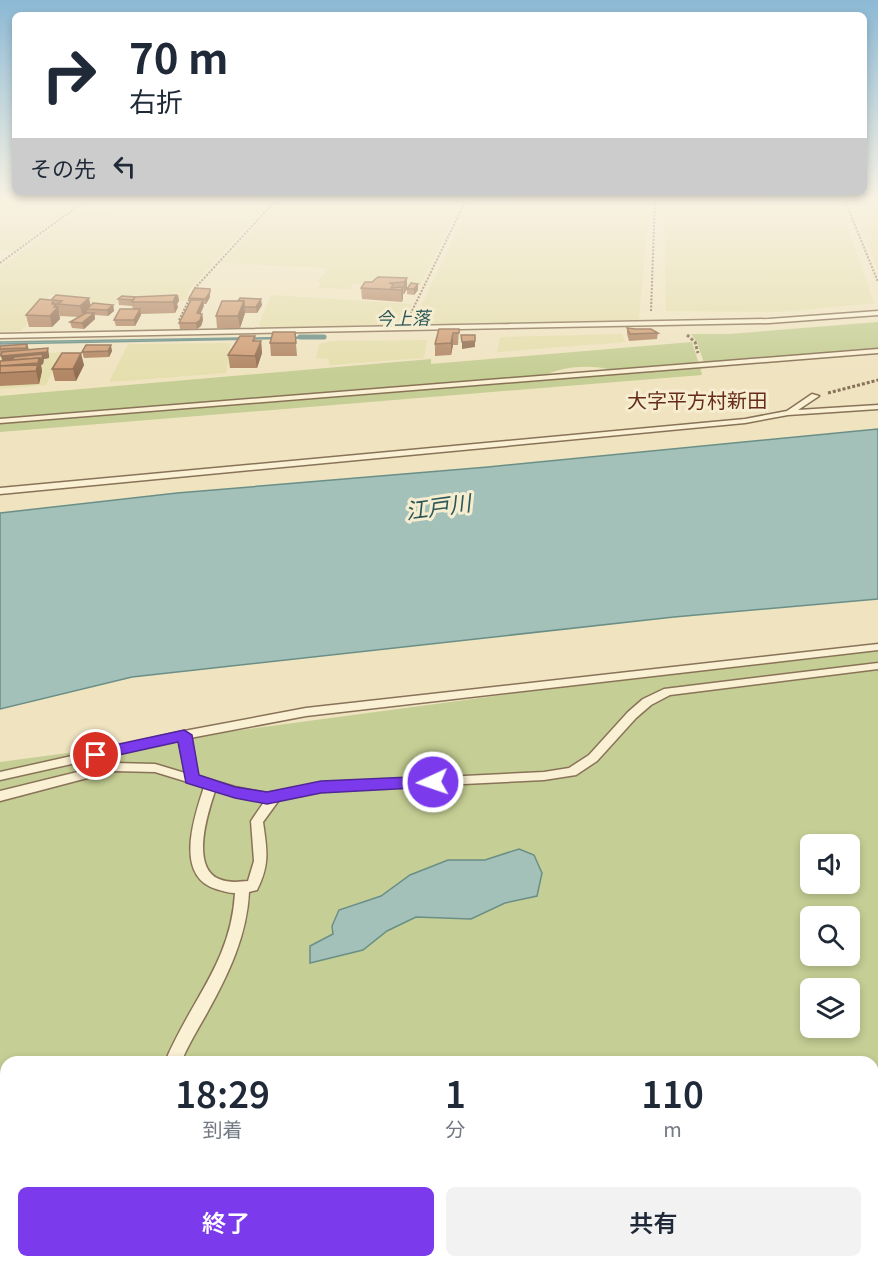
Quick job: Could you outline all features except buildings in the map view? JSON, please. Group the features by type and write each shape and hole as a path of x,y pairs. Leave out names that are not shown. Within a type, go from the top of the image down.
{"lane":[{"path":"0,336 781,320 878,313"},
{"path":"0,421 878,351"},
{"path":"788,413 815,396"},
{"path":"0,491 745,422 788,413 878,407"},
{"path":"0,776 184,735 306,712 878,647"},
{"path":"0,796 114,767 155,768 210,785 267,798 321,787 544,776 572,772 593,758 607,740 647,702 668,692 878,666"},
{"path":"184,735 192,778"},
{"path":"210,785 200,813 195,858 211,883 232,890 252,886 261,869 263,854 257,820 275,796"},
{"path":"175,1056 180,1043 206,1002 231,949 242,913 242,888"}],"path":[{"path":"172,333 195,288 223,257"},
{"path":"404,328 438,257"},
{"path":"651,323 654,257"},
{"path":"868,257 878,282"},
{"path":"687,333 695,342"},
{"path":"815,396 878,380"}],"shaded area":[{"path":"14,257 219,257 190,289 185,301 119,300 111,309 60,306 71,296 50,295 21,331 0,332 0,267"},
{"path":"227,257 434,257 419,288 353,284 350,289 318,288 322,282 317,282 329,268 222,263"},
{"path":"445,257 645,257 639,320 412,325"},
{"path":"665,257 858,257 874,303 781,312 666,311"},
{"path":"872,257 878,257 878,271"},
{"path":"271,295 412,304 402,324 262,329 259,324"},
{"path":"622,334 625,342 497,352 500,337"},
{"path":"427,340 424,358 329,365 329,359 316,358 319,344 332,341"},
{"path":"231,343 226,373 109,382 128,344"},
{"path":"61,352 46,385 0,389 0,358"}],"green space":[{"path":"878,322 878,350 704,363 697,342 691,334 729,334"},
{"path":"692,342 699,364 612,370 577,367 543,376 0,419 0,396 431,359 431,364"},
{"path":"700,367 702,375 0,432 0,423"},
{"path":"878,645 878,1056 0,1056 0,762"}],"water":[{"path":"308,338 0,344 0,342"},
{"name":"江戸川","path":"878,429 878,599 674,617 132,677 0,709 0,513 177,493 488,467"},
{"path":"519,849 534,855 542,873 537,896 505,903 471,919 416,917 387,931 363,950 310,963 310,946 333,934 332,926 339,910 381,896 410,875 448,860 485,860"}],"waterway":[{"name":"今上落","path":"300,337 324,337"}],"district":[{"name":"大字平方村新田","path":"697,401"}],"route":[{"path":"96,755 184,735 192,778 235,792 267,798 321,787 433,782"}]}
